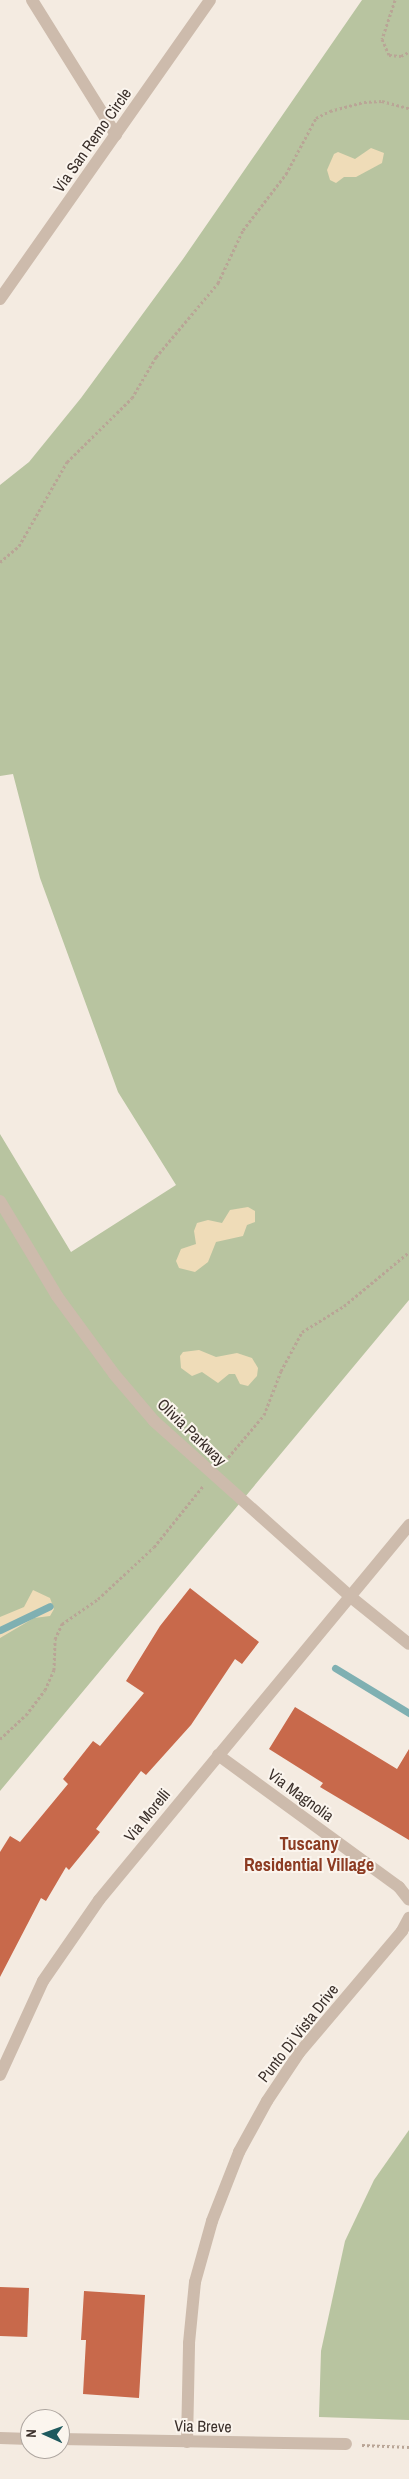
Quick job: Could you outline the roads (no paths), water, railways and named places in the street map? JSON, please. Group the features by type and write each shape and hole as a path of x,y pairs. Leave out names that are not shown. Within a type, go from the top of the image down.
{"street":[{"path":"32,0 116,135"},
{"name":"Via San Remo Circle","path":"0,299 210,0"},
{"name":"Olivia Parkway","path":"0,1201 57,1296 114,1374 154,1421 212,1475 352,1598 409,1644"},
{"name":"Via Morelli","path":"0,2075 43,1981 99,1900 218,1754 352,1598 409,1525"},
{"name":"Via Magnolia","path":"218,1754 399,1886 409,1900"},
{"name":"Punto Di Vista Drive","path":"187,2442 188,2343 195,2282 212,2221 239,2152 267,2101 299,2053 402,1931 409,1918"},
{"path":"0,2438 20,2439"},
{"name":"Via Breve","path":"70,2439 346,2444"}],"waterway":[{"path":"0,1630 50,1606"},
{"path":"335,1668 409,1713"}],"district":[{"name":"Tuscany Residential Village","path":"309,1855"}]}
